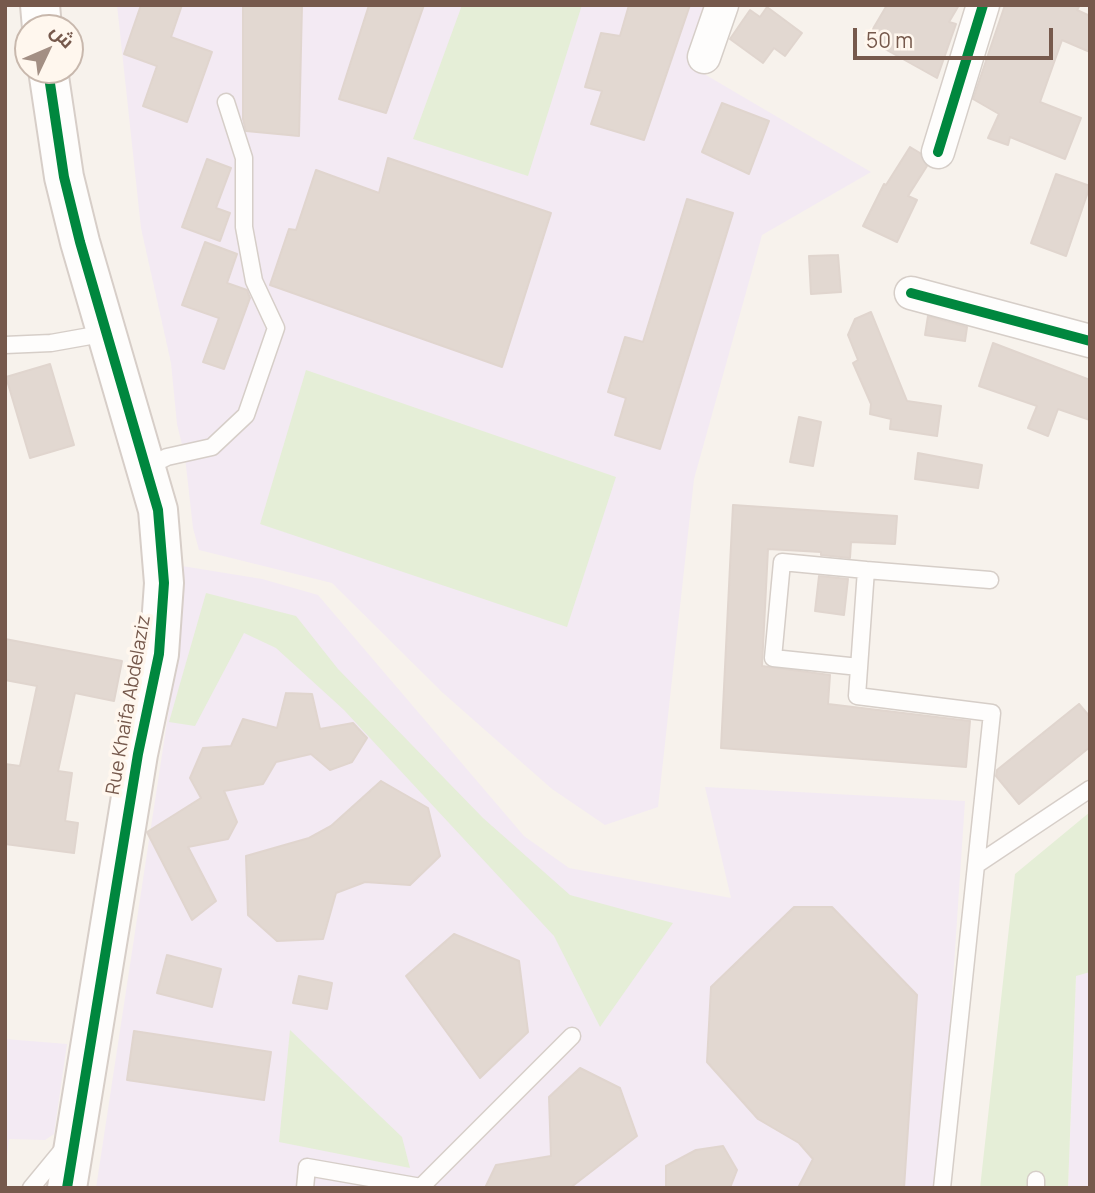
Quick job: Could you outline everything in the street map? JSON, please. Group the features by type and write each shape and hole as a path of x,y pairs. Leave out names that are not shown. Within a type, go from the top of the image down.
{"street":[{"path":"704,57 722,5"},
{"path":"938,152 983,5"},
{"name":"Rue Khaifa Abdelaziz","path":"50,84 64,177 147,467 162,529 164,583 159,654 138,754 67,1188"},
{"path":"911,293 1090,341"}],"lane":[{"path":"147,467 167,457 212,447 246,415 276,328 254,281 244,227 244,158 226,102"},
{"path":"5,345 51,343 107,333"},
{"path":"859,667 773,658 782,562 990,580"},
{"path":"866,570 857,696 992,713 942,1188"},
{"path":"976,865 1090,789"},
{"path":"305,1188 307,1167 421,1187 572,1036"},
{"path":"30,1188 75,1136"}],"shaded area":[{"path":"117,5 713,5 694,68 871,172 762,235 694,479 658,807 605,825 552,789 443,693 332,583 199,550 193,528 185,457 177,424 171,363 141,228"},
{"path":"182,566 262,579 318,595 524,836 569,868 731,898 705,787 965,801 939,1188 96,1188 181,630"},
{"path":"1090,972 1090,1188 1068,1188 1076,975"},
{"path":"5,1039 67,1044 54,1134 45,1140 9,1139 5,1173"}],"green space":[{"path":"462,5 582,5 528,176 413,139"},
{"path":"306,370 616,477 567,627 260,524"},
{"path":"206,593 296,616 338,669 483,818 570,895 673,923 600,1027 554,936 344,710 276,648 244,633 195,726 169,722"},
{"path":"1090,812 1090,972 1076,976 1068,1188 980,1188 1015,874"},
{"path":"290,1030 402,1137 410,1168 279,1142"}],"building":[{"path":"141,5 182,5 171,37 212,52 187,122 143,106 157,66 124,54"},
{"path":"243,5 302,5 299,136 246,131 243,119"},
{"path":"369,5 424,5 386,113 339,99"},
{"path":"629,5 690,5 644,140 591,124 602,91 585,87 601,33 620,36"},
{"path":"887,5 959,5 949,22 956,24 937,78 867,39"},
{"path":"1005,5 1080,5 1077,10 1090,16 1090,52 1062,40 1040,102 1081,118 1065,159 1010,137 1008,145 988,138 999,114 973,99"},
{"path":"767,7 802,33 785,56 774,48 763,63 730,39 750,10 760,17"},
{"path":"722,103 769,121 749,174 702,152"},
{"path":"910,147 920,153 927,166 908,196 917,200 897,242 863,226 884,184 886,185"},
{"path":"388,158 551,213 502,367 270,285 289,229 296,230 316,170 379,193"},
{"path":"207,159 231,168 216,208 230,213 220,241 182,227"},
{"path":"1056,174 1090,186 1066,256 1031,243"},
{"path":"687,199 733,213 660,449 615,435 626,398 608,392 625,337 643,342"},
{"path":"205,242 237,254 227,283 247,290 250,298 224,369 203,362 219,318 182,305"},
{"path":"838,255 841,292 811,294 809,256"},
{"path":"871,312 907,401 941,406 937,436 890,429 891,419 870,414 871,404 853,363 858,360 848,335 855,319"},
{"path":"928,316 967,327 965,341 925,335"},
{"path":"993,343 1090,380 1090,420 1058,409 1048,436 1028,428 1037,406 979,386"},
{"path":"50,364 74,445 30,458 6,377"},
{"path":"799,417 821,422 813,466 790,462"},
{"path":"918,453 982,465 978,488 915,479"},
{"path":"733,505 897,516 895,544 851,542 850,558 821,555 821,552 768,549 762,666 830,675 828,704 970,721 966,767 721,748"},
{"path":"819,576 848,579 844,615 815,611"},
{"path":"5,639 122,661 114,701 75,693 58,771 72,773 65,821 78,823 74,853 5,844 5,764 20,766 37,686 5,680"},
{"path":"286,693 312,694 320,729 353,723 367,738 352,762 330,770 311,754 276,762 263,784 224,791 237,822 228,839 188,847 216,901 192,920 147,832 201,798 190,778 203,748 231,746 243,719 277,728"},
{"path":"1079,704 1090,717 1090,747 1019,804 996,776 997,770"},
{"path":"381,781 428,808 440,856 410,885 365,882 336,893 323,939 277,941 248,915 246,856 309,838 331,826"},
{"path":"794,907 832,907 917,995 904,1188 798,1188 813,1159 799,1143 758,1119 707,1062 711,987"},
{"path":"454,934 519,961 528,1032 480,1078 406,976"},
{"path":"167,955 221,969 212,1007 157,993"},
{"path":"299,976 332,983 327,1009 293,1003"},
{"path":"134,1031 271,1052 264,1100 127,1080"},
{"path":"580,1068 620,1088 637,1136 570,1188 485,1188 496,1165 551,1156 549,1097"},
{"path":"723,1146 737,1170 730,1188 666,1188 666,1166 696,1150"}],"cycle path":[{"path":"938,152 983,5"},
{"path":"50,84 64,177 80,242 158,510 164,583 159,654 138,754 67,1188"},
{"path":"911,293 1090,341"}]}
